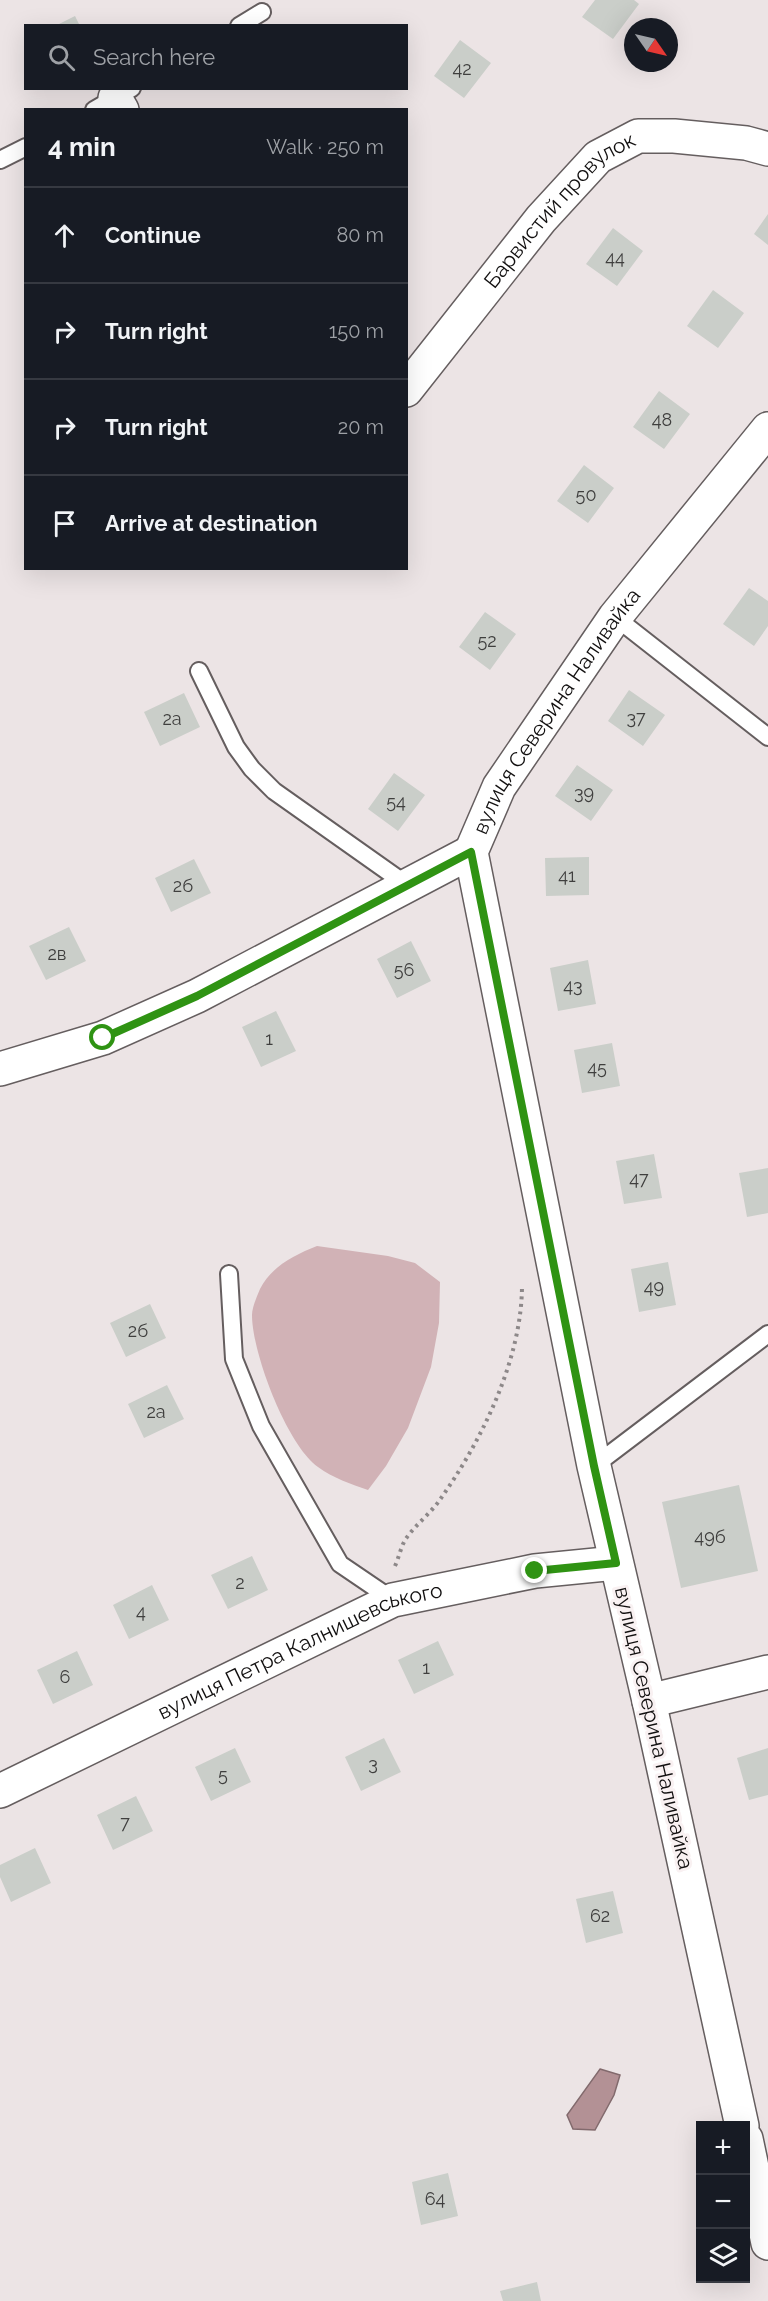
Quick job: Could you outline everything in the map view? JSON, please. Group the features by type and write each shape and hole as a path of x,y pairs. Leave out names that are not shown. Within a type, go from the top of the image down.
{"street":[{"name":"Барвистий провулок","path":"408,387 541,219 598,157 638,136 674,136 746,143 768,149"},
{"name":"вулиця Северина Наливайка","path":"741,2121 649,1701 594,1466 471,852 499,787 615,617 768,429"},
{"path":"0,1069 103,1038 197,996 471,852"},
{"name":"вулиця Петра Калнишевського","path":"0,1791 393,1600 535,1571 616,1563"},
{"path":"649,1701 768,1672"},
{"path":"750,2158 768,2243"}],"lane":[{"path":"242,24 262,12"},
{"path":"0,160 24,148"},
{"path":"615,617 768,737"},
{"path":"199,671 236,747 252,769 274,791 407,885"},
{"path":"229,1274 234,1359 261,1425 340,1564 393,1600"},
{"path":"594,1466 768,1334"}],"path":[{"path":"393,1600 395,1566 405,1540 438,1503 471,1450 497,1398 513,1347 522,1301 522,1277"}],"shaded area":[{"path":"317,1246 388,1256 415,1263 440,1282 439,1323 431,1367 408,1428 386,1466 368,1490 330,1474 306,1456 283,1419 258,1352 252,1315 260,1289 277,1268 300,1253"},
{"path":"600,2069 620,2075 614,2095 595,2130 573,2129 567,2115"}],"building":[{"path":"595,0 634,0 639,4 629,18 624,18 624,24 613,39 582,17"},
{"path":"75,16 79,24 59,24"},
{"path":"460,40 491,63 464,98 434,76"},
{"path":"768,214 768,245 754,234"},
{"path":"613,228 643,251 617,286 586,264"},
{"path":"713,290 744,313 718,348 687,326"},
{"path":"659,391 690,414 664,449 633,427"},
{"path":"584,465 614,488 588,523 557,501"},
{"path":"749,588 768,601 768,626 754,646 723,624"},
{"path":"485,612 516,634 490,670 459,647"},
{"path":"629,690 665,715 643,746 608,721"},
{"path":"184,693 200,727 160,746 144,712"},
{"path":"577,765 613,790 591,821 555,796"},
{"path":"394,773 425,795 398,831 368,809"},
{"path":"589,857 589,895 546,896 545,858"},
{"path":"194,859 211,893 171,912 155,878"},
{"path":"69,927 86,961 46,980 29,946"},
{"path":"411,941 431,981 397,998 377,959"},
{"path":"588,960 596,1004 558,1011 550,968"},
{"path":"276,1011 296,1051 261,1067 242,1027"},
{"path":"612,1043 620,1086 582,1093 574,1050"},
{"path":"654,1154 662,1198 624,1204 616,1161"},
{"path":"768,1168 768,1213 747,1217 739,1173"},
{"path":"668,1262 676,1305 639,1312 631,1269"},
{"path":"150,1304 166,1338 126,1357 110,1323"},
{"path":"167,1385 184,1419 144,1438 128,1404"},
{"path":"739,1485 758,1571 681,1588 662,1502"},
{"path":"252,1556 268,1590 228,1609 211,1575"},
{"path":"152,1585 169,1620 129,1639 113,1605"},
{"path":"438,1641 454,1675 414,1694 398,1660"},
{"path":"77,1651 93,1685 53,1704 37,1670"},
{"path":"384,1738 401,1772 361,1791 345,1757"},
{"path":"235,1748 251,1782 211,1801 195,1767"},
{"path":"768,1748 768,1795 749,1800 737,1758"},
{"path":"136,1796 153,1831 113,1850 97,1815"},
{"path":"35,1848 51,1883 11,1902 0,1877 0,1865"},
{"path":"613,1891 623,1933 586,1943 576,1899"},
{"path":"448,2173 458,2216 421,2225 412,2182"},
{"path":"537,2282 541,2301 503,2301 500,2291"}],"route":[{"path":"103,1038 197,996 471,852 594,1466 616,1563 535,1571"}]}
